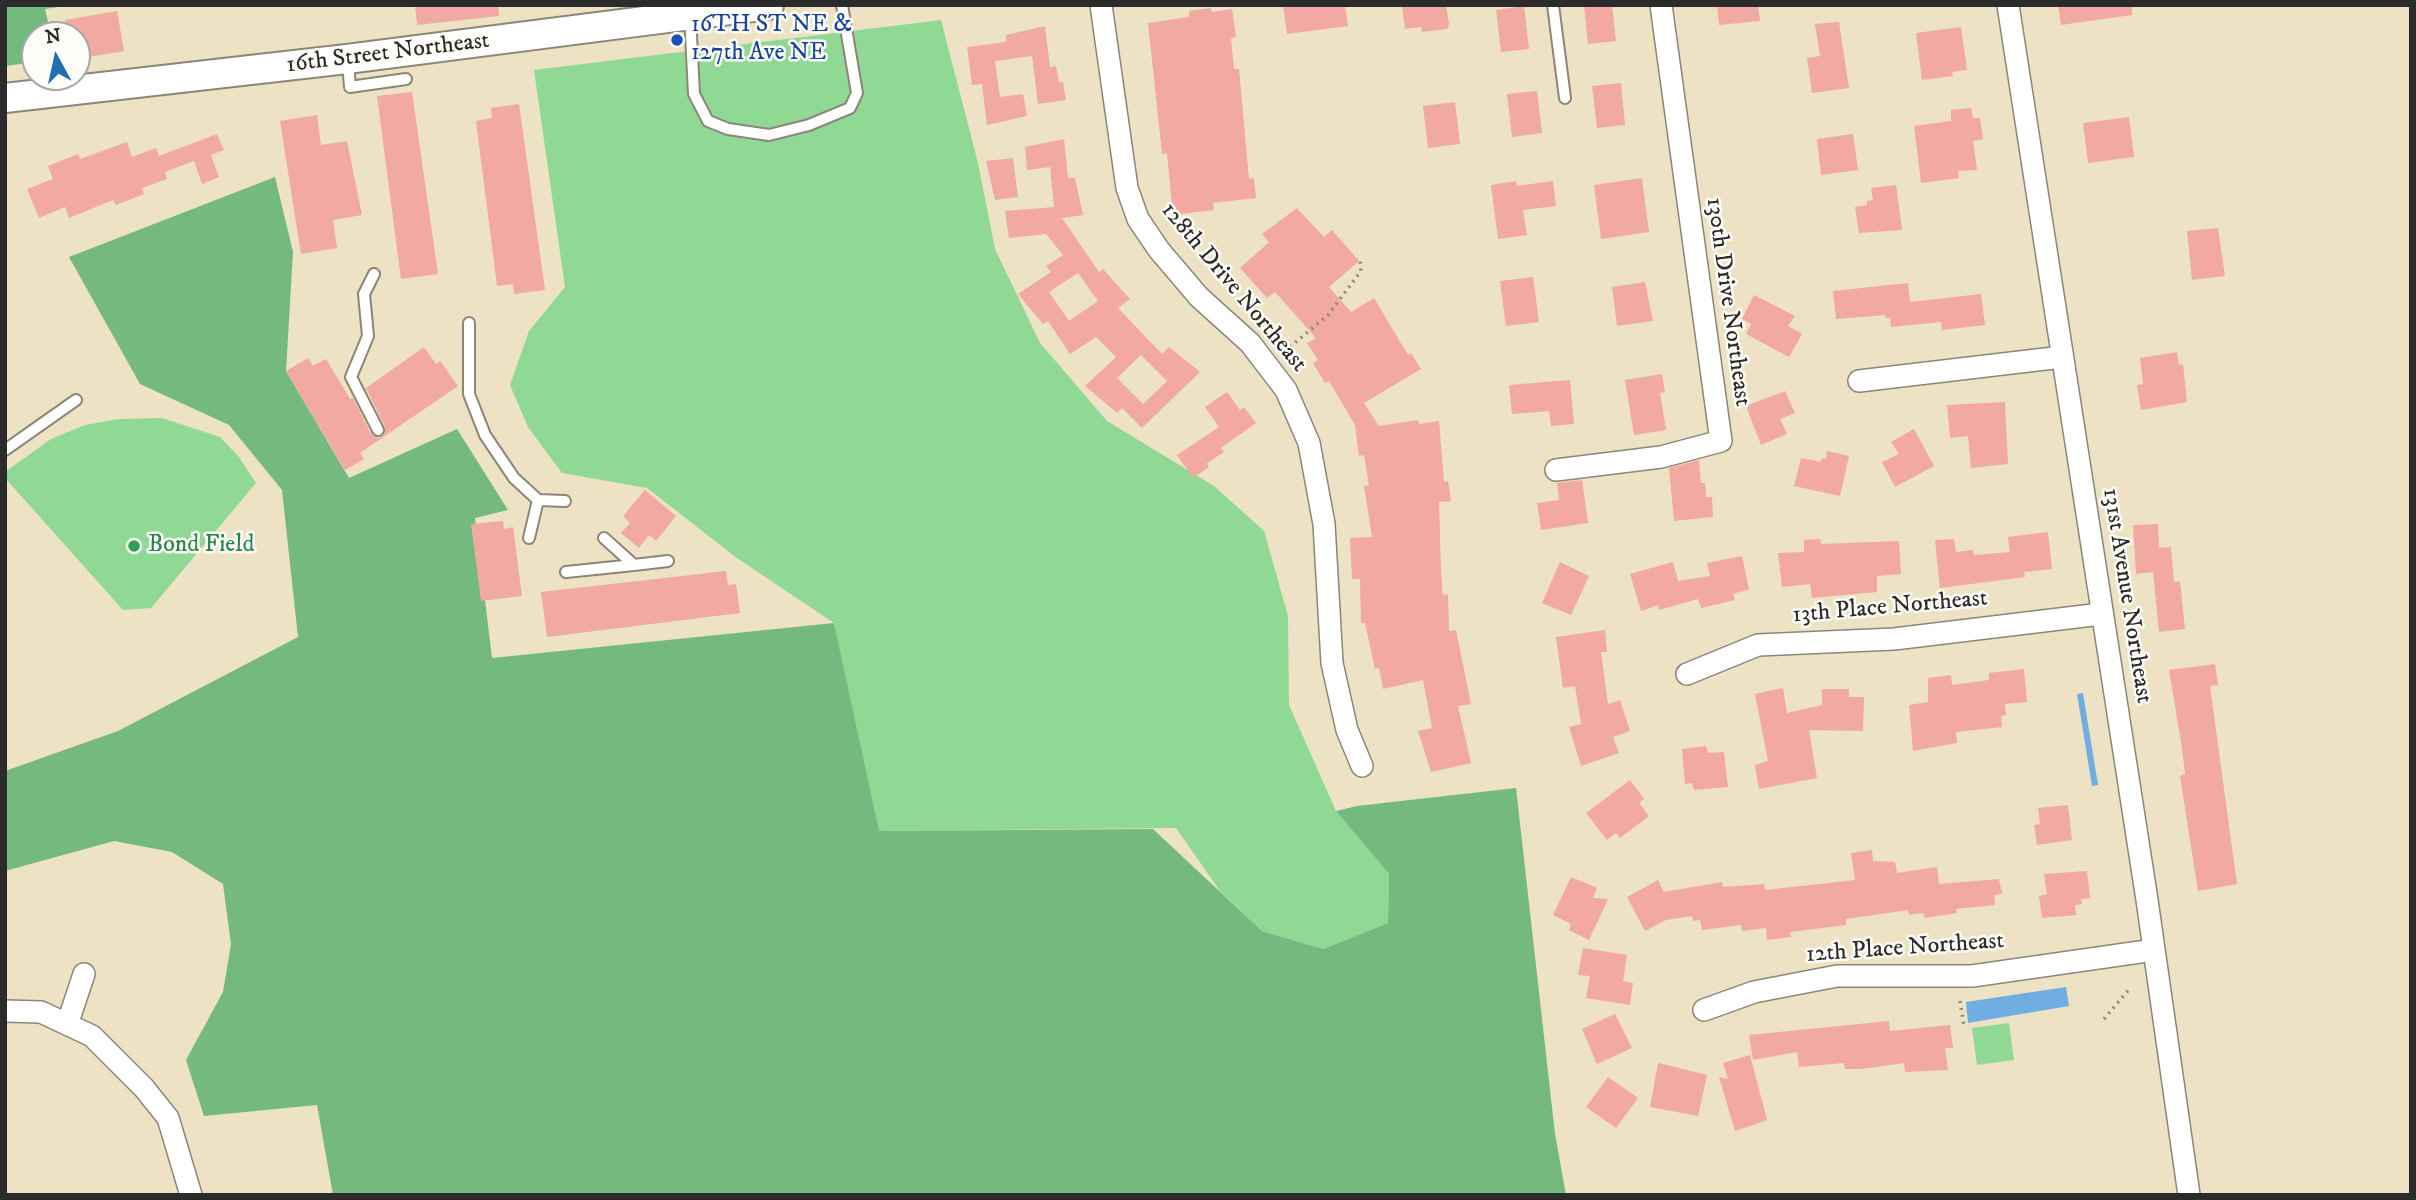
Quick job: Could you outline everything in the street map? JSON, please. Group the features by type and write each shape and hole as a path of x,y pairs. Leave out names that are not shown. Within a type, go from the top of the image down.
{"street":[{"name":"16th Street Northeast","path":"5,98 347,60 769,5"},
{"name":"128th Drive Northeast","path":"1101,5 1127,188 1138,219 1159,250 1199,297 1250,343 1280,382 1309,443 1324,524 1332,663 1347,730 1362,766"},
{"name":"130th Drive Northeast","path":"1556,470 1661,457 1721,441 1661,5"},
{"name":"131st Avenue Northeast","path":"2008,5 2154,950 2189,1195"},
{"path":"1859,382 2062,357"},
{"name":"13th Place Northeast","path":"1687,674 1758,645 1894,639 2101,614"},
{"name":"12th Place Northeast","path":"1704,1010 1754,992 1838,976 1972,976 2154,950"},
{"path":"68,1022 84,974"},
{"path":"5,1011 41,1012 68,1022 92,1036 144,1088 169,1118 191,1195"}],"lane":[{"path":"690,15 694,94 708,121 729,129 769,135 809,125 850,108 857,93 842,5"},
{"path":"1553,5 1565,98"},
{"path":"347,60 351,87 406,79"},
{"path":"374,274 364,294 368,336 351,377 378,430"},
{"path":"469,323 469,394 481,425 514,478 538,500 565,501"},
{"path":"5,450 76,400"},
{"path":"529,538 538,500"},
{"path":"604,538 634,565"},
{"path":"566,572 668,561"}],"path":[{"path":"1290,347 1328,315 1361,271 1360,259"},
{"path":"2104,1019 2131,987"},
{"path":"1960,1000 1964,1026"}],"green space":[{"path":"5,5 71,5 45,9 48,21 21,21 21,64 5,66"},
{"path":"941,20 978,163 995,249 1040,343 1107,421 1214,486 1264,531 1288,616 1289,705 1336,811 1389,874 1388,923 1323,949 1262,931 1220,891 1176,828 878,831 834,623 737,558 647,488 562,473 528,427 510,385 529,331 565,287 534,70"},
{"path":"275,177 293,252 286,371 349,478 457,429 508,510 475,518 492,658 834,623 879,831 1153,829 1262,931 1323,949 1388,923 1389,874 1336,811 1357,806 1516,788 1555,1134 1566,1195 333,1195 317,1105 204,1116 186,1060 223,992 231,944 223,884 172,852 114,841 5,871 5,771 118,731 298,637 282,490 229,425 140,384 69,257"},
{"name":"Bond Field","path":"162,418 220,437 239,457 256,483 151,608 123,610 5,478 5,472 51,439 85,425 119,419"},
{"path":"2009,1023 2014,1060 1977,1065 1972,1028"}],"water":[{"path":"2083,693 2098,785 2092,786 2077,694"},
{"path":"2066,987 2069,1006 1968,1023 1966,1002"}],"building":[{"path":"415,5 498,5 499,16 417,25"},
{"path":"1283,5 1345,5 1348,26 1287,34"},
{"path":"1402,5 1446,5 1449,24 1447,29 1422,32 1421,27 1405,29"},
{"path":"1584,5 1612,5 1616,41 1588,44"},
{"path":"1717,5 1758,5 1760,21 1719,25"},
{"path":"2058,5 2132,5 2132,15 2061,25"},
{"path":"1524,6 1529,49 1501,52 1496,10"},
{"path":"1211,8 1212,12 1232,9 1236,37 1231,38 1234,69 1239,69 1249,179 1254,178 1256,198 1213,203 1214,210 1173,215 1167,153 1162,154 1148,23 1189,17 1189,11"},
{"path":"117,11 124,51 91,57 91,21 65,20"},
{"path":"1839,22 1849,88 1812,93 1807,58 1820,56 1815,24"},
{"path":"1045,26 1050,67 1056,66 1059,82 1063,82 1066,100 1038,104 1032,56 995,61 1000,97 1023,94 1027,116 987,125 982,84 972,85 967,47 1006,42 1006,35"},
{"path":"1961,27 1967,70 1952,72 1953,76 1922,80 1916,33"},
{"path":"1621,83 1625,125 1597,128 1592,86"},
{"path":"1537,91 1542,133 1512,137 1507,94"},
{"path":"412,92 438,274 401,279 377,96"},
{"path":"1455,102 1460,144 1428,148 1423,106"},
{"path":"519,104 545,290 514,294 513,284 497,286 476,121 492,118 491,108"},
{"path":"1971,108 1973,118 1980,118 1983,139 1973,141 1977,170 1958,171 1959,178 1921,183 1914,126 1951,121 1951,110"},
{"path":"317,115 321,145 347,141 362,215 333,220 337,248 301,254 280,121"},
{"path":"2129,117 2134,157 2088,163 2083,123"},
{"path":"217,134 224,150 211,155 219,177 202,184 194,161 165,172 167,179 142,188 144,194 116,205 113,200 69,218 65,207 39,218 27,189 53,179 48,166 78,154 80,159 127,142 132,157 156,148 159,156"},
{"path":"1853,134 1858,170 1821,175 1817,139"},
{"path":"1064,139 1068,178 1075,178 1083,215 1062,218 1099,272 1103,269 1130,299 1118,308 1162,354 1169,347 1200,372 1142,428 1122,408 1117,413 1085,386 1116,357 1096,337 1070,354 1048,321 1043,324 1018,294 1051,272 1046,266 1063,255 1046,234 1009,238 1005,211 1054,207 1050,167 1027,170 1025,147","holes":["1078,273 1098,301 1069,321 1049,292","1141,355 1167,381 1143,404 1117,378"]},
{"path":"1013,158 1018,197 995,200 986,161"},
{"path":"1642,178 1649,232 1601,239 1594,185"},
{"path":"1516,181 1517,186 1553,181 1556,206 1523,210 1527,235 1498,239 1491,185"},
{"path":"1896,185 1902,230 1859,233 1855,207 1867,205 1867,201 1873,200 1871,188"},
{"path":"1297,208 1324,237 1332,230 1359,261 1329,287 1351,312 1374,298 1408,355 1411,353 1421,369 1364,403 1379,426 1418,420 1419,424 1439,421 1444,482 1448,481 1451,501 1439,502 1443,595 1448,594 1449,631 1456,630 1471,704 1458,706 1471,763 1431,772 1418,731 1432,728 1423,680 1383,689 1379,668 1375,669 1365,623 1361,623 1360,579 1352,579 1350,538 1372,537 1364,486 1369,485 1364,455 1359,456 1355,425 1329,381 1325,383 1313,363 1318,360 1307,343 1316,338 1275,292 1267,298 1240,268 1269,242 1262,234"},
{"path":"2218,228 2225,276 2192,280 2187,231"},
{"path":"1533,277 1539,322 1506,326 1500,281"},
{"path":"1645,282 1653,321 1617,326 1612,287"},
{"path":"1908,283 1910,302 1981,294 1985,325 1942,330 1941,322 1891,327 1890,318 1885,315 1836,319 1833,291"},
{"path":"1754,295 1795,316 1788,326 1802,334 1789,357 1746,334 1751,324 1742,319"},
{"path":"424,347 436,364 440,361 458,386 360,453 364,459 345,470 286,371 308,358 313,366 326,359 350,399 353,398 371,434 378,438 384,435 385,427 366,388"},
{"path":"2177,352 2179,365 2183,364 2187,402 2141,410 2137,385 2143,384 2140,358"},
{"path":"1662,374 1665,392 1660,393 1666,430 1634,435 1625,380"},
{"path":"1570,380 1574,424 1551,426 1549,411 1512,414 1509,385"},
{"path":"1785,391 1795,413 1780,419 1787,434 1761,445 1746,406"},
{"path":"1227,392 1240,410 1244,407 1256,423 1221,448 1224,452 1207,463 1209,467 1193,478 1177,455 1219,427 1205,407"},
{"path":"2005,402 2008,464 1971,468 1968,436 1950,438 1947,405"},
{"path":"1914,429 1934,466 1895,487 1882,462 1899,454 1891,442"},
{"path":"1827,451 1849,456 1840,496 1794,486 1801,458 1821,462 1822,458 1826,459"},
{"path":"1699,460 1701,483 1705,483 1706,497 1712,497 1713,517 1674,521 1669,468"},
{"path":"1582,480 1588,523 1541,530 1537,503 1559,500 1557,483"},
{"path":"645,490 676,516 656,541 649,535 639,548 621,533 630,523 623,516"},
{"path":"503,521 504,529 513,527 522,596 481,601 471,524"},
{"path":"2158,524 2159,548 2171,547 2174,582 2180,581 2185,629 2159,632 2153,572 2136,574 2133,525"},
{"path":"2048,532 2052,569 2024,572 2025,577 1940,588 1935,540 1954,539 1956,552 1973,550 1974,555 2010,552 2008,537"},
{"path":"1820,539 1821,544 1899,541 1901,574 1877,576 1877,592 1812,598 1810,584 1782,587 1778,553 1804,552 1804,540"},
{"path":"1742,556 1749,589 1733,594 1735,600 1701,608 1698,599 1659,610 1658,605 1641,611 1630,574 1673,562 1678,581 1710,576 1707,563"},
{"path":"1560,562 1589,576 1571,615 1542,603"},
{"path":"726,571 728,585 736,584 740,613 547,637 541,592"},
{"path":"1605,630 1607,652 1601,652 1608,704 1620,700 1630,731 1613,737 1619,753 1581,766 1569,727 1581,724 1575,686 1563,688 1556,637"},
{"path":"2215,664 2218,685 2210,686 2237,884 2198,891 2180,776 2185,774 2169,670"},
{"path":"2024,669 2027,702 2005,704 2006,715 2001,716 2002,727 1956,732 1957,743 1913,751 1909,705 1928,702 1928,678 1951,675 1952,685 1989,680 1989,673"},
{"path":"1783,688 1787,713 1822,705 1822,689 1849,689 1849,697 1864,697 1863,731 1809,730 1817,778 1759,789 1755,765 1768,761 1755,694"},
{"path":"1706,746 1708,753 1724,752 1728,787 1694,790 1692,783 1685,784 1682,749"},
{"path":"1630,780 1644,799 1639,803 1649,816 1620,838 1616,833 1607,840 1586,813"},
{"path":"2068,805 2072,840 2037,845 2034,825 2040,824 2038,808"},
{"path":"1872,850 1873,861 1895,862 1897,873 1937,867 1939,884 1999,879 2002,894 1994,895 1995,905 1956,909 1957,913 1925,918 1923,913 1909,915 1908,910 1846,919 1846,925 1790,932 1791,937 1767,940 1766,928 1742,931 1741,925 1702,930 1700,920 1693,921 1692,916 1666,920 1645,931 1627,897 1658,880 1664,892 1722,882 1723,887 1764,884 1765,890 1855,880 1851,853"},
{"path":"2087,871 2090,898 2081,899 2082,904 2075,905 2076,915 2042,918 2039,896 2047,894 2044,874"},
{"path":"1571,877 1597,888 1593,898 1608,899 1589,940 1569,930 1571,924 1553,915"},
{"path":"1583,948 1627,955 1623,981 1633,983 1630,1005 1586,998 1590,976 1578,975"},
{"path":"1615,1014 1632,1048 1597,1064 1582,1029"},
{"path":"1889,1021 1890,1031 1950,1025 1953,1048 1945,1048 1948,1070 1905,1072 1904,1063 1862,1069 1845,1069 1844,1063 1799,1067 1797,1052 1753,1060 1749,1035"},
{"path":"1750,1055 1767,1120 1735,1131 1719,1077 1728,1079 1723,1063"},
{"path":"1658,1063 1707,1075 1698,1116 1650,1107"},
{"path":"1608,1077 1638,1098 1616,1128 1586,1107"}],"place":[{"name":"16TH ST NE & 127th Ave NE","path":"677,40"},
{"name":"Bond Field","path":"134,546"}]}
